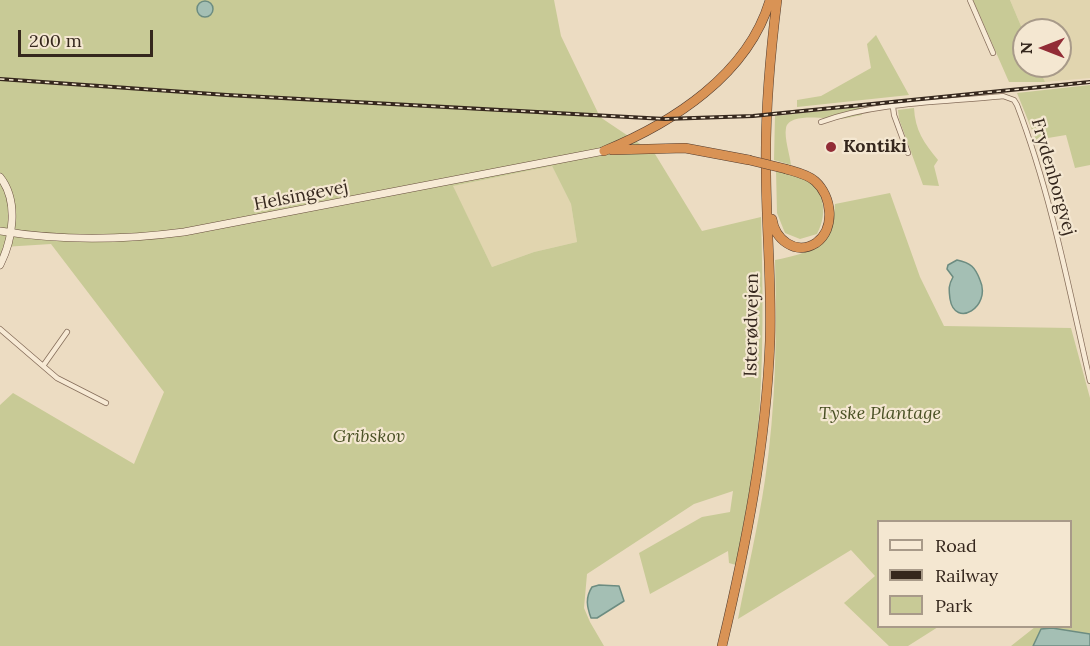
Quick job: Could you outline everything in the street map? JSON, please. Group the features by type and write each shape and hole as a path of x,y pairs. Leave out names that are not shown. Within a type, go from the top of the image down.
{"highway":[{"path":"604,151 650,129 686,106 714,84 742,53 759,27 770,0"},
{"name":"Isterødvejen","path":"722,646 750,521 767,402 770,306 766,125 777,0"},
{"path":"604,151 635,148 685,148 749,160 786,169 814,180 827,196 829,206 827,227 823,236 816,243 797,247 788,244 774,230 772,220 771,159 776,13"}],"street":[{"path":"970,0 993,53"},
{"name":"Frydenborgvej","path":"821,122 836,116 893,107 1003,96 1014,100 1037,160 1090,381"},
{"path":"893,107 908,153"},
{"name":"Helsingevej","path":"0,231 75,238 146,236 184,232 604,151"},
{"path":"0,177 11,199 10,232 6,252 0,265"},
{"path":"0,329 71,387 106,403"},
{"path":"43,366 67,332"}],"shaded area":[{"path":"1010,0 1090,0 1090,78 1045,82 1043,78 1072,78 1072,18 1018,18"},
{"path":"202,1 208,1 213,9 211,15 202,17 197,12 197,6"},
{"path":"552,166 571,204 577,242 534,252 492,267 452,186"},
{"path":"957,260 969,264 974,269 982,290 977,306 965,313 953,308 950,299 949,288 953,277 947,269 948,265"},
{"path":"619,586 624,601 597,618 591,618 588,595 592,587"},
{"path":"1052,628 1090,634 1090,646 1033,646 1041,629"}],"green space":[{"name":"Gribskov","path":"0,0 554,0 561,36 600,117 655,154 702,231 761,217 760,402 754,463 736,565 729,563 728,551 650,594 639,553 702,517 730,512 733,491 694,504 587,574 584,608 604,646 0,646 0,405 13,393 134,464 164,392 51,244 3,247 0,258","holes":["552,166 571,204 577,242 534,252 492,267 453,186"]},
{"path":"973,0 1010,0 1018,18 1012,18 1012,78 1043,78 1045,82 1009,82"},
{"path":"876,35 909,95 797,107 797,100 821,96 871,68 867,44"},
{"path":"1090,85 1090,165 1075,168 1066,135 1036,140 1017,93"},
{"path":"859,107 862,115 841,119 801,118 789,123 786,128 786,137 791,165 774,160 775,116"},
{"path":"914,108 921,136 938,160 934,166 939,186 923,185 899,119 898,110"},
{"path":"776,170 808,180 819,193 822,200 823,217 817,234 800,239 785,233 777,213"},
{"name":"Tyske Plantage","path":"890,193 920,277 944,326 1071,328 1090,398 1090,634 1052,628 1072,628 1072,520 877,520 877,628 936,628 908,646 889,646 844,603 875,576 851,550 738,619 769,453 775,370 775,260 799,254 818,245 830,229 835,204"},
{"name":"Tyske Plantage","path":"1034,628 1052,628 1041,629 1033,646 1011,646"}],"railway":[{"path":"0,79 227,95 665,119 753,116 1090,82"}],"place":[{"name":"Kontiki","path":"831,147"}]}
